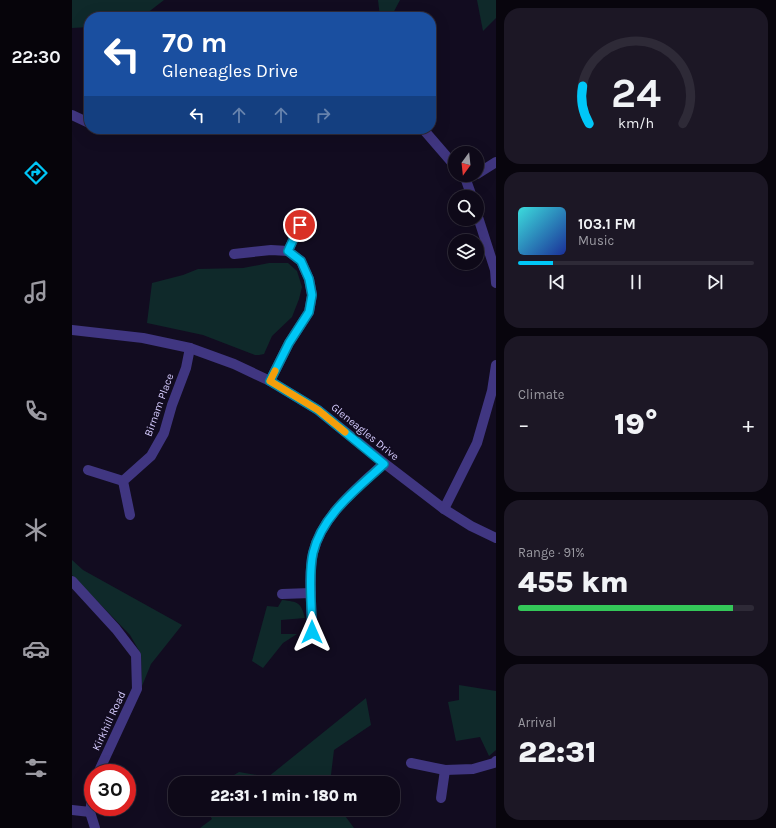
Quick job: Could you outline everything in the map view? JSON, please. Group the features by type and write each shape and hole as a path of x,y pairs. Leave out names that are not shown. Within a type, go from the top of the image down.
{"street":[{"path":"72,115 84,121"},
{"path":"427,134 448,158"},
{"path":"484,168 496,162"},
{"path":"288,251 300,225"},
{"path":"481,226 495,270 496,284"},
{"path":"234,254 271,250 288,251 301,261 309,279 312,295 309,312 289,343 270,381"},
{"name":"Gleneagles Drive","path":"72,330 143,338 190,348 234,364 270,381 318,410 384,464 444,509 472,526 496,538"},
{"name":"Birnam Place","path":"123,481 151,456 164,432 172,405 186,368 190,348"},
{"path":"444,509 478,444 492,391 496,365"},
{"path":"312,632 311,572 313,553 320,533 332,514 384,464"},
{"path":"88,470 123,481 130,515"},
{"name":"Kirkhill Road","path":"72,581 116,630 136,655 137,689 102,764"},
{"path":"282,594 312,593"},
{"path":"411,763 445,770 473,769 494,763 496,760"},
{"path":"441,798 445,770"},
{"path":"72,810 84,811"},
{"path":"92,816 96,828"}],"green space":[{"path":"72,0 164,0 148,12 84,12 84,27 72,28"},
{"path":"378,0 400,0 394,12 379,12"},
{"path":"477,0 496,0 496,18 483,31"},
{"path":"269,263 288,263 297,271 302,287 292,317 272,336 264,354 255,355 203,335 147,323 152,283 183,275 198,269 243,268"},
{"path":"72,560 83,570 182,625 151,664 142,686 141,654 130,635 72,575"},
{"path":"282,600 292,601 298,604 302,609 305,618 281,620 281,634 297,634 283,643 263,668 252,661 267,606 278,607"},
{"path":"459,685 496,691 496,750 489,756 480,737 456,741 448,702 459,700"},
{"path":"366,698 371,725 334,750 331,776 269,776"},
{"path":"239,772 262,776 232,776"},
{"path":"210,816 345,816 354,828 200,828 212,819"}],"slow traffic":[{"path":"275,371 270,381 318,410 345,432"}],"route":[{"path":"300,225 288,251 301,261 309,279 312,295 309,312 289,343 270,381 318,410 384,464 332,514 320,533 313,553 311,572 312,632"}]}
